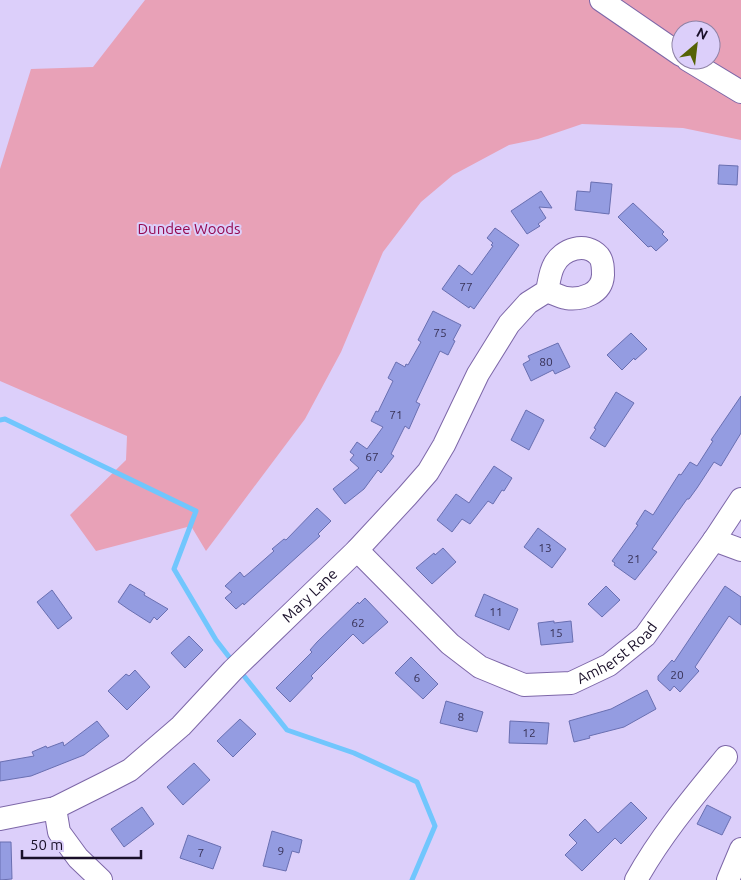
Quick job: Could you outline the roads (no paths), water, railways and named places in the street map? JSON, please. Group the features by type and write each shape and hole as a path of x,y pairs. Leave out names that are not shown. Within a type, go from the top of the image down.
{"street":[{"path":"601,0 671,48"},
{"path":"705,70 741,92"},
{"name":"Mary Lane","path":"0,819 55,808 130,770 181,726 239,665 357,550 428,472 444,446 478,374 508,324 528,303 547,291"},
{"name":"Amherst Road","path":"357,550 450,644 480,668 524,684 571,683 609,665 645,636 741,499"},
{"path":"714,540 741,550"},
{"path":"636,880 646,862 678,816 726,757"},
{"path":"55,808 60,832 78,858 101,880"},
{"path":"728,880 741,849"}],"waterway":[{"path":"0,420 5,419 196,511 174,569 216,640 233,662"},
{"path":"240,671 287,730 354,753 417,782 435,826 412,880"}],"park label":[{"name":"Dundee Woods","path":"189,229"}]}
